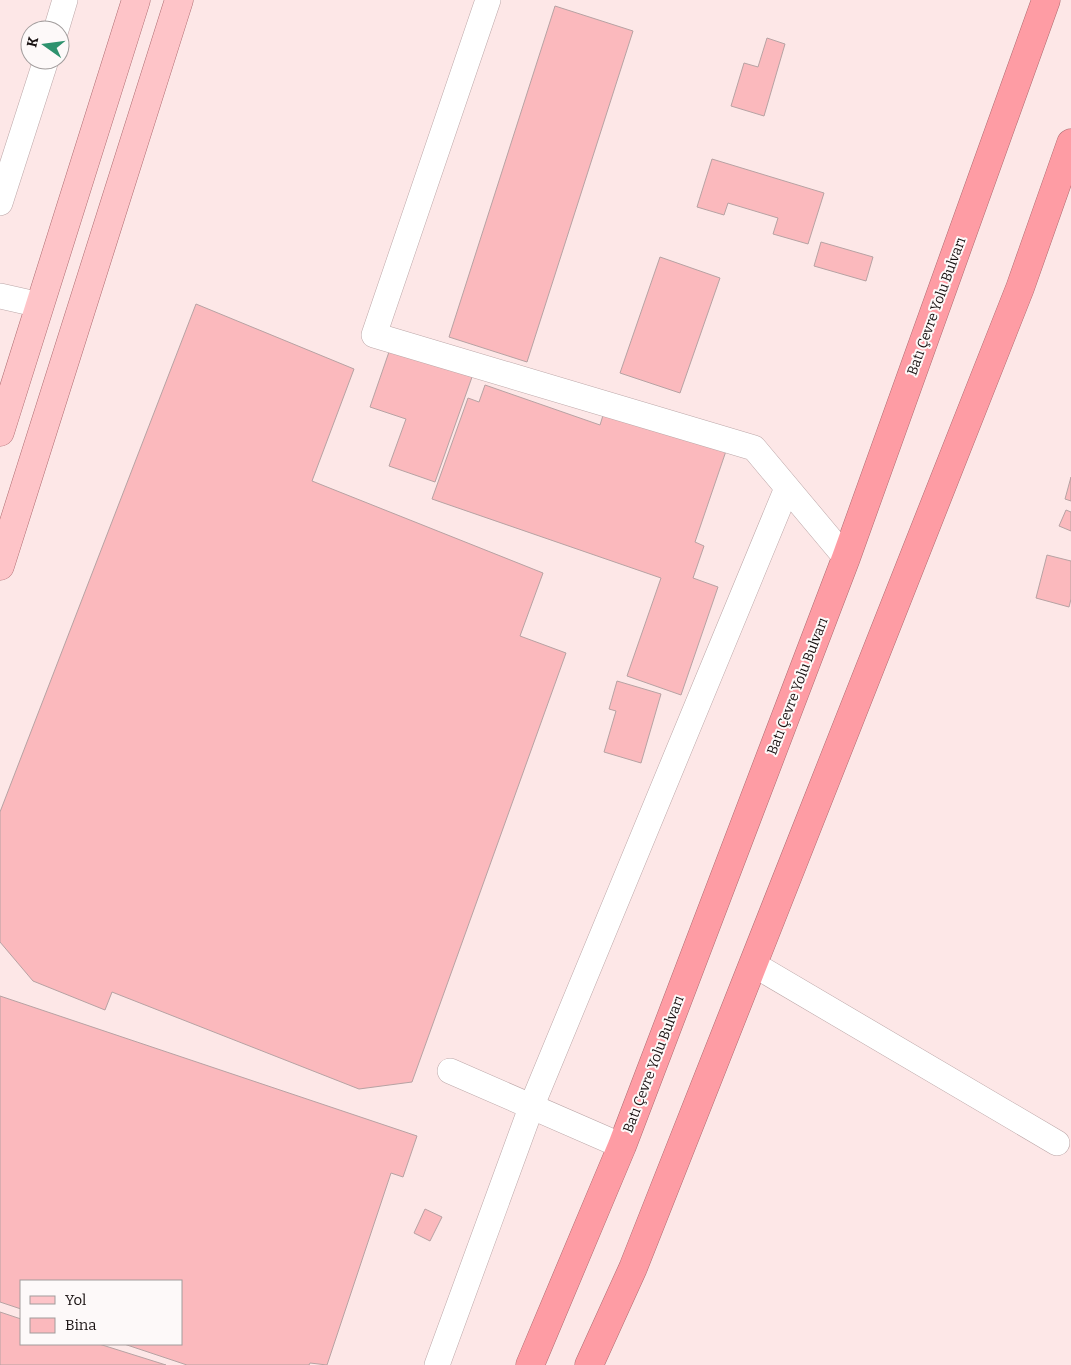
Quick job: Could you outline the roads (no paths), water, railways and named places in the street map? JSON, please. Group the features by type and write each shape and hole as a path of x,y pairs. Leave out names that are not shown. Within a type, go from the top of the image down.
{"highway":[{"name":"Batı Çevre Yolu Bulvarı","path":"530,1365 622,1146 846,558 1046,0"},
{"path":"589,1365 633,1268 1020,288 1071,143"}],"main road":[{"path":"0,432 136,0"},
{"path":"0,566 179,0"}],"street":[{"path":"59,20 65,0"},
{"path":"488,0 374,335 754,448 846,558"},
{"path":"0,203 43,70"},
{"path":"0,296 40,305"},
{"path":"438,1365 532,1106 787,488"},
{"path":"753,964 1058,1143"},
{"path":"450,1071 622,1146"}]}
